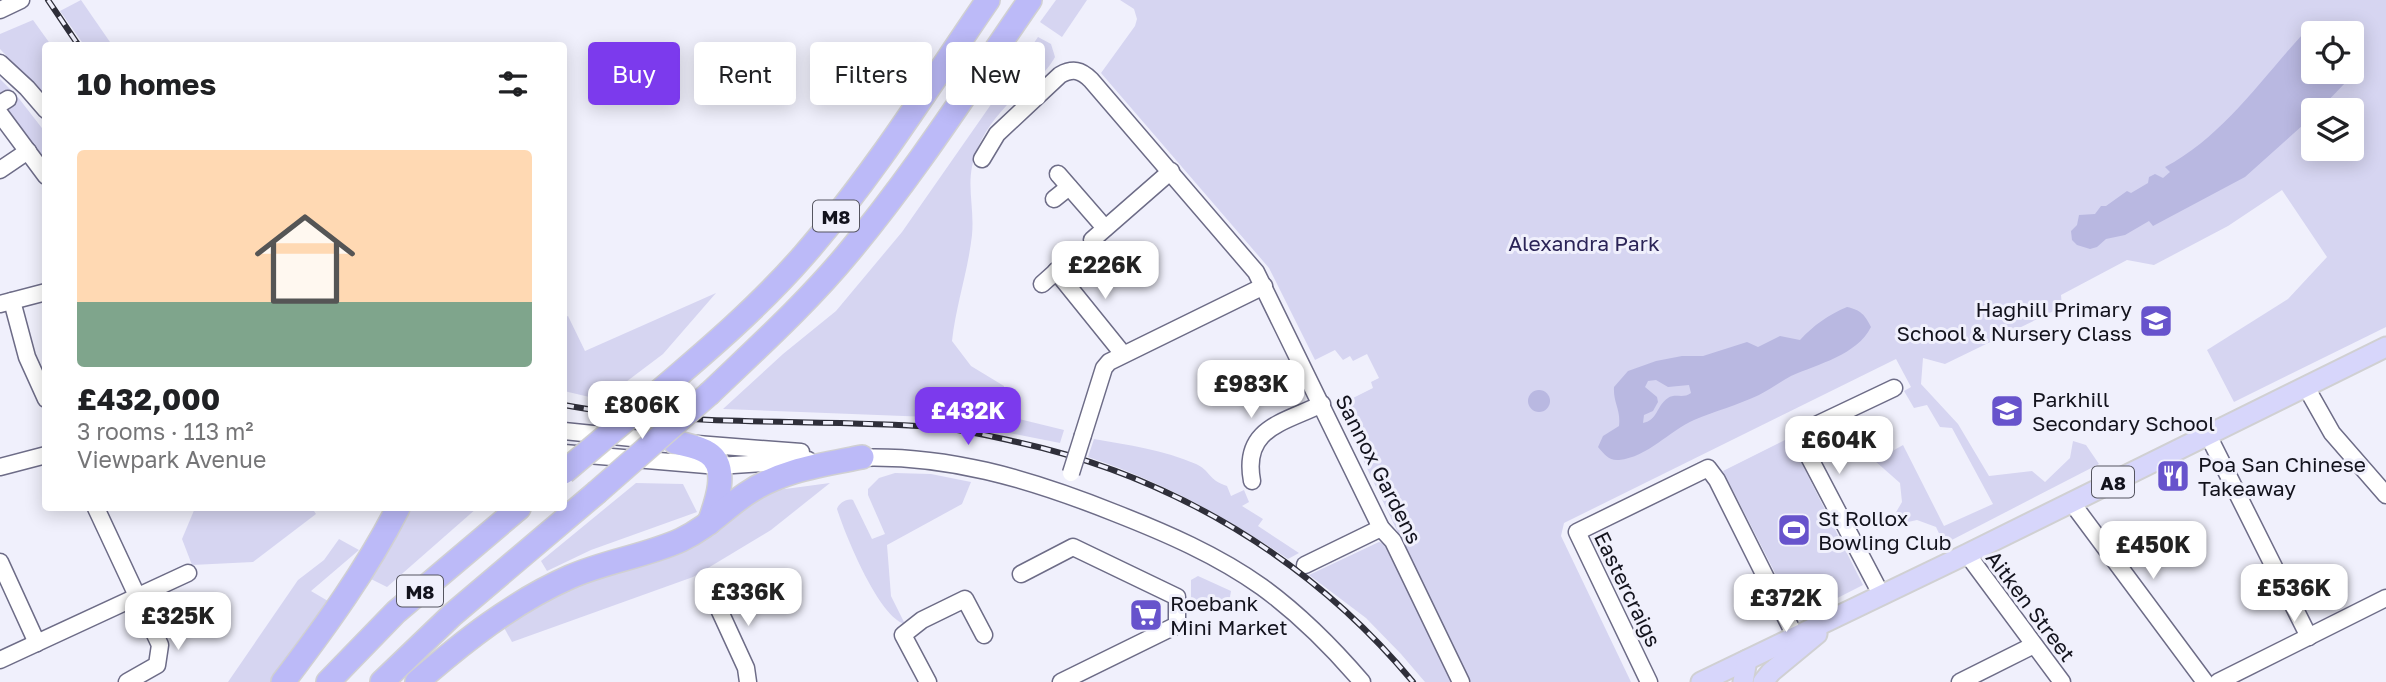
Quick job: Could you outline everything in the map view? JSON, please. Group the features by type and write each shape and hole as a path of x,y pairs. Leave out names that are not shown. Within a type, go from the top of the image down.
{"highway":[{"name":"M8","path":"567,469 755,306 804,256 870,172 988,0"},
{"name":"M8","path":"382,682 452,615 710,393 778,328 848,254 908,177 1030,0"},
{"path":"675,442 709,453 718,466 720,494 708,526"},
{"path":"417,682 471,636 536,594 600,565 680,541 708,526 747,493 792,471 862,457"},
{"path":"283,682 325,626 395,511"},
{"name":"M8","path":"328,682 396,612 515,511"}],"main road":[{"name":"A8","path":"1701,682 1882,596 2386,347"},
{"path":"1763,682 1771,672 1840,615"},
{"path":"1743,682 1746,660"}],"street":[{"path":"0,63 42,105"},
{"name":"Sannox Gardens","path":"982,159 997,134 1060,75 1077,70 1085,74 1256,272 1381,528 1393,541 1461,682"},
{"path":"0,114 42,170"},
{"path":"0,170 28,151"},
{"path":"1092,240 1171,172"},
{"path":"1055,199 1063,180 1105,228"},
{"path":"1042,284 1070,259"},
{"path":"1056,271 1123,354"},
{"path":"1064,493 1104,368 1115,358 1264,286"},
{"path":"42,293 6,302 42,390"},
{"path":"2306,387 2332,433 2386,495"},
{"path":"1882,596 1797,434 1894,388"},
{"path":"1252,481 1249,466 1256,440 1266,431 1322,404"},
{"path":"567,431 862,457 916,458 978,467 1064,493 1181,541 1262,587 1314,630 1362,682"},
{"path":"2208,435 2309,637"},
{"path":"567,453 718,466 862,457"},
{"path":"0,467 42,456"},
{"name":"Eastercraigs","path":"1649,682 1577,533 1708,468 1717,480 1795,636"},
{"path":"2072,503 2205,682"},
{"path":"97,511 160,645 157,665 127,682"},
{"path":"1305,565 1381,528"},
{"path":"1021,574 1073,547 1177,597 1177,625 1061,682"},
{"name":"Aitken Street","path":"1967,554 2062,682"},
{"path":"0,562 37,643"},
{"path":"0,660 188,573"},
{"path":"706,581 746,668 748,682"},
{"path":"928,682 903,635 915,624 965,598 984,635"},
{"path":"2218,682 2386,598"},
{"path":"1960,682 2034,645"}],"green space":[{"path":"81,0 110,42 82,42 60,11"},
{"path":"1056,0 1087,0 1062,37 1040,22"},
{"name":"Alexandra Park","path":"1120,0 2386,0 2386,327 2234,402 2207,350 2288,299 2327,257 2282,190 2228,226 2154,265 2127,260 2061,295 2062,307 1945,364 1923,358 1921,384 1958,424 1989,476 2032,471 2045,482 2070,458 2073,441 2086,445 2099,464 1944,544 1936,527 1917,520 1899,524 1895,514 1902,502 1900,483 1875,461 1903,445 1944,526 1993,504 1952,428 1940,427 1927,405 1914,408 1904,391 1911,387 1896,359 1564,523 1561,536 1631,682 1470,682 1337,406 1373,388 1371,382 1379,378 1367,354 1353,361 1350,356 1343,360 1335,350 1315,360 1269,268 1101,73 1135,26 1137,19 1134,9"},
{"path":"33,20 49,42 42,42 42,93 0,49 0,34"},
{"path":"1038,37 1051,44 1055,57 1045,71 1045,42 1035,42"},
{"path":"0,79 42,128 42,162 6,110 0,95"},
{"path":"991,105 1008,105 987,130 974,158 971,180 972,235 952,341 971,366 1004,386 1005,406 995,413 1064,430 1060,443 929,417 723,409 783,354 836,311 902,232"},
{"path":"716,293 663,354 602,400 567,392 567,316 585,351"},
{"name":"St Rollox Bowling Club","path":"1789,438 1863,585 1798,618 1723,471"},
{"path":"1094,439 1184,459 1204,469 1216,481 1227,486 1231,496 1244,490 1249,502 1242,506 1263,519 1258,526 1299,553 1288,559 1240,528 1166,488 1088,457"},
{"path":"895,473 931,474 971,482 962,504 887,545 891,596 905,624 895,618 874,592 855,555 837,509 844,502 853,500 872,539 885,534 868,495 868,489 879,478"},
{"path":"636,483 683,484 697,512 591,550 547,571 541,561"},
{"path":"830,483 771,530 693,577 512,642 502,624 770,491"},
{"path":"194,511 314,511 316,514 253,562 192,565 182,539"},
{"path":"404,511 474,511 387,587 365,576"},
{"path":"339,539 359,550 311,591 328,601 274,682 228,682 298,580 324,560"},
{"path":"1379,542 1387,545 1452,682 1425,682 1366,618 1309,575"},
{"path":"1198,576 1231,591 1230,597 1203,610 1191,605 1191,580"}],"shaded area":[{"path":"2301,36 2301,84 2344,84 2331,98 2301,98 2301,127 2245,177 2153,226 2149,221 2125,235 2106,239 2097,247 2090,249 2077,245 2072,240 2071,231 2077,225 2079,215 2095,214 2101,206 2106,206 2127,191 2131,193 2148,183 2149,177 2155,174 2163,178 2170,172 2165,167 2204,141 2255,89"},
{"path":"1847,307 1859,311 1871,327 1865,337 1847,352 1791,376 1751,399 1694,420 1630,458 1612,459 1598,447 1603,436 1619,426 1614,387 1628,371 1656,361 1682,356 1703,356 1747,342 1758,347 1780,336 1800,340","holes":["1656,380 1668,387 1689,385 1691,393 1668,398 1652,419 1643,423 1644,415 1653,411 1658,402 1657,397 1645,387 1648,381"]},
{"path":"1539,390 1547,393 1550,401 1547,409 1539,412 1531,409 1528,401 1531,393"}],"railway":[{"path":"48,0 76,42"},
{"path":"567,405 702,420 888,424 944,428 1074,457 1184,500 1284,561 1330,597 1373,638 1413,682"}],"place":[{"name":"Haghill Primary School & Nursery Class","path":"2156,321"},
{"name":"Parkhill Secondary School","path":"2007,411"},
{"name":"Poa San Chinese Takeaway","path":"2173,476"},
{"name":"St Rollox Bowling Club","path":"1794,530"},
{"name":"Roebank Mini Market","path":"1146,615"}]}
